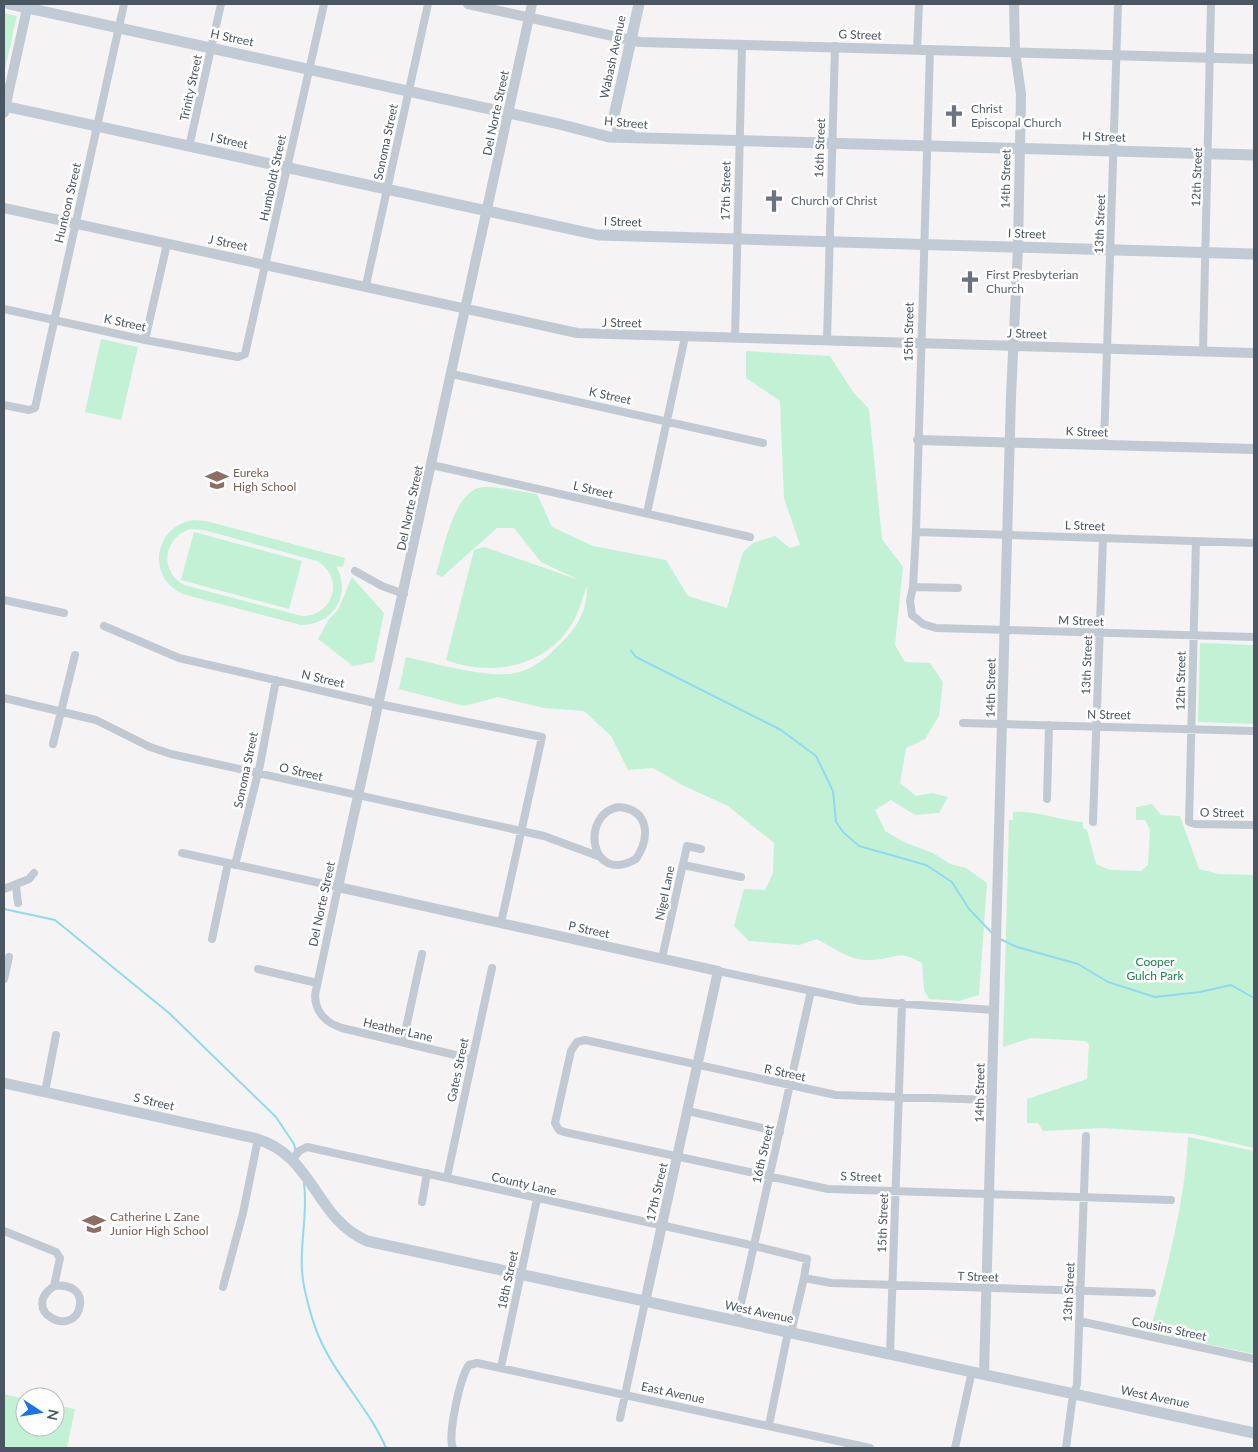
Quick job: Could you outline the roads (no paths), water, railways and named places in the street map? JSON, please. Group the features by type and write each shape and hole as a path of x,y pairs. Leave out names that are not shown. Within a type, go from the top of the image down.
{"main road":[{"name":"H Street","path":"9,4 27,6 118,28 567,126 609,137 1254,155"},
{"name":"Wabash Avenue","path":"567,126 578,124 602,129 609,125 614,116 639,4"},
{"name":"I Street","path":"4,108 97,125 189,147 388,188 598,235 1254,254"},
{"name":"Wabash Avenue","path":"614,116 615,126 625,133 654,134 664,138"},
{"name":"S Street","path":"4,1083 258,1139 270,1144 293,1159"},
{"name":"West Avenue","path":"293,1159 305,1173 334,1218 359,1237 645,1302 1254,1433"}],"street":[{"name":"Huntoon Street","path":"4,405 29,410 35,408 124,4"},
{"name":"Trinity Street","path":"189,147 221,4"},
{"name":"Humboldt Street","path":"242,356 248,348 324,4"},
{"name":"Sonoma Street","path":"366,285 428,4"},
{"name":"G Street","path":"468,4 631,40 1254,59"},
{"name":"Del Norte Street","path":"323,1016 315,1002 317,983 467,309 532,4"},
{"path":"917,50 919,4"},
{"name":"14th Street","path":"984,1374 1010,442 1018,247 1021,94 1015,52 1014,4"},
{"name":"13th Street","path":"1104,445 1118,4"},
{"name":"12th Street","path":"1203,351 1211,4"},
{"path":"4,108 27,6"},
{"name":"17th Street","path":"735,338 742,44"},
{"name":"16th Street","path":"827,341 828,243 835,46"},
{"name":"15th Street","path":"912,615 910,601 914,587 916,532 930,50"},
{"name":"J Street","path":"4,208 366,285 577,333 1254,353"},
{"path":"145,340 167,244"},
{"name":"K Street","path":"4,309 145,340 242,356"},
{"path":"648,513 685,337"},
{"name":"K Street","path":"452,374 764,443"},
{"name":"K Street","path":"918,440 1254,449"},
{"name":"L Street","path":"432,465 539,487 750,536"},
{"name":"L Street","path":"916,532 1254,543"},
{"name":"13th Street","path":"1093,822 1103,538"},
{"name":"12th Street","path":"1189,822 1196,542"},
{"path":"355,571 382,586 404,594"},
{"path":"914,587 958,588"},
{"path":"4,600 64,613"},
{"name":"M Street","path":"912,615 923,624 936,628 1254,637"},
{"name":"N Street","path":"104,626 179,658 380,704 542,737 522,832"},
{"path":"53,744 63,711 75,655"},
{"name":"Sonoma Street","path":"212,938 258,773 276,680"},
{"name":"O Street","path":"4,698 96,720 165,752 558,840 598,856"},
{"name":"N Street","path":"963,723 1254,732"},
{"path":"1048,799 1049,725"},
{"path":"624,807 636,812 642,818 646,828 643,843 636,859 626,864 614,864 598,856 595,840 598,824 605,812 624,807"},
{"name":"O Street","path":"1189,822 1195,824 1254,826"},
{"path":"501,923 522,832"},
{"name":"Nigel Lane","path":"662,958 687,846 701,849"},
{"name":"P Street","path":"182,853 860,1001 994,1010"},
{"path":"683,865 741,877"},
{"path":"4,889 16,886 29,879 34,873"},
{"path":"16,886 18,903"},
{"path":"403,1042 422,954"},
{"path":"4,979 9,957"},
{"name":"Gates Street","path":"446,1177 492,968"},
{"path":"258,970 317,983"},
{"name":"17th Street","path":"620,1418 718,971"},
{"name":"16th Street","path":"737,1321 811,991"},
{"name":"15th Street","path":"890,1354 902,1003"},
{"name":"Heather Lane","path":"323,1016 328,1022 342,1028 472,1059"},
{"path":"44,1092 56,1035"},
{"name":"R Street","path":"557,1128 556,1118 571,1051 577,1042 588,1041 836,1095 992,1100"},
{"path":"688,1111 780,1132"},
{"name":"S Street","path":"557,1128 564,1132 678,1158 828,1189 1171,1200"},
{"name":"13th Street","path":"1066,1448 1077,1384 1086,1136"},
{"path":"223,1287 234,1241 244,1213 258,1139"},
{"name":"County Lane","path":"293,1159 298,1151 307,1147 754,1246"},
{"path":"422,1202 428,1173"},
{"name":"18th Street","path":"501,1367 537,1199"},
{"path":"4,1231 56,1252 60,1258 54,1286 47,1291 43,1298 43,1307 50,1319 66,1321 77,1313 79,1298 72,1288 65,1284 54,1286"},
{"path":"754,1246 808,1259 769,1425"},
{"name":"T Street","path":"804,1278 831,1283 893,1286 1152,1293"},
{"name":"Cousins Street","path":"1080,1321 1254,1359"},
{"name":"East Avenue","path":"454,1448 451,1434 464,1375 472,1363 501,1367 870,1448"},
{"path":"955,1448 972,1371"}],"waterway":[{"path":"631,651 636,657 781,730 816,756 833,791 836,822 843,832 859,846 926,865 952,882 969,909 992,933"},
{"path":"4,909 55,920 169,1013 276,1117 294,1144 296,1153"},
{"path":"1000,939 1017,947 1078,964 1108,982 1155,997 1200,992 1231,985 1254,998"},
{"path":"304,1183 302,1271 311,1314 326,1352 371,1419 386,1448"}],"place":[{"name":"Christ Episcopal Church","path":"954,116"},
{"name":"Church of Christ","path":"774,201"},
{"name":"First Presbyterian Church","path":"970,282"},
{"name":"Eureka High School","path":"217,480"},
{"name":"Catherine L Zane Junior High School","path":"94,1224"}],"park label":[{"name":"Cooper Gulch Park","path":"1155,969"}]}
